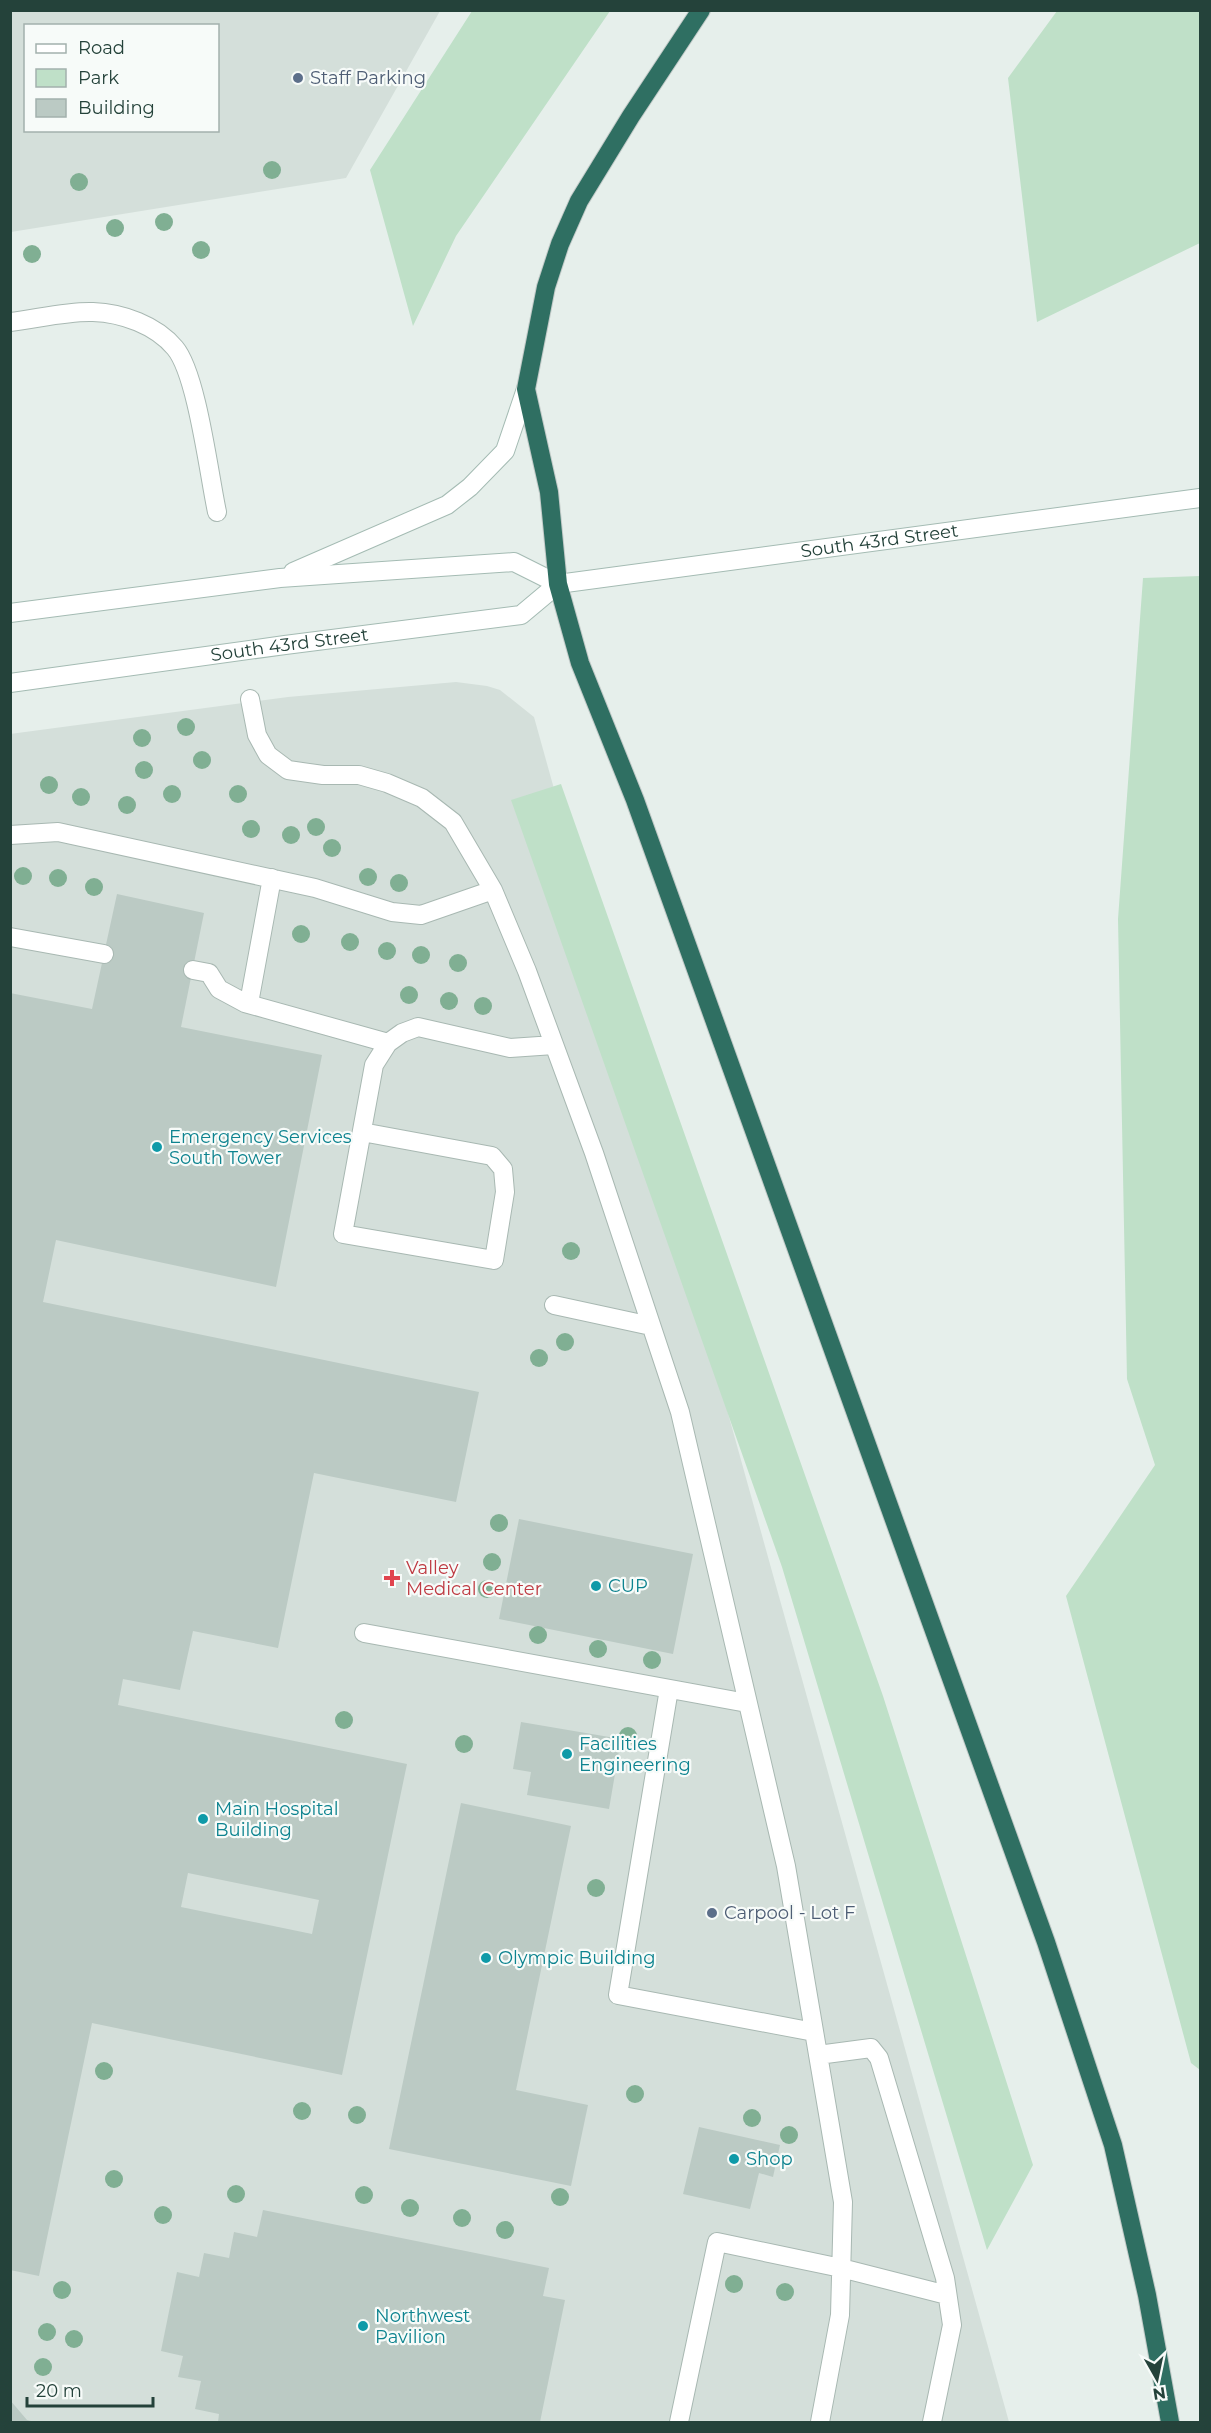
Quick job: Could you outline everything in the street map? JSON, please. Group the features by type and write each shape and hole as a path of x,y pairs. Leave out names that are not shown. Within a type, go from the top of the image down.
{"highway":[{"path":"701,10 631,116 579,201 560,244 546,287 526,389 549,492 558,584 580,663 635,800 1050,1953 1113,2145 1147,2295 1170,2422"}],"main road":[{"path":"10,322 92,312 118,316 145,324 175,348 190,376 217,512"},
{"path":"280,578 447,505 470,487 505,451 526,389"},
{"name":"South 43rd Street","path":"10,683 521,615 558,584 1200,498"},
{"path":"10,614 280,578 514,562 558,584"},
{"path":"250,699 257,735 268,755 288,770 323,775 359,775 422,798 453,822 493,890 554,1045 594,1153 680,1412 786,1866 843,2202 840,2315 820,2422"},
{"path":"10,835 58,832 315,888 392,912 421,915 493,890"},
{"path":"249,1003 272,878"},
{"path":"10,937 104,954"},
{"path":"192,970 209,973 219,989 249,1003 387,1043"},
{"path":"362,1132 492,1156 503,1169 506,1192 495,1260 343,1234 374,1065 387,1043 402,1033 418,1027 510,1048 554,1045"},
{"path":"554,1305 651,1326"},
{"path":"364,1634 747,1703"},
{"path":"669,1689 618,1995 814,2032"},
{"path":"818,2055 871,2048 879,2058 941,2267 952,2325 932,2422"},
{"path":"679,2422 717,2242 841,2268 947,2295"}],"shaded area":[{"path":"11,10 440,10 346,178 11,232"},
{"name":"Valley Medical Center","path":"456,682 500,690 534,717 1009,2422 11,2422 10,734 288,697"}],"green space":[{"path":"472,11 610,11 456,236 413,326 370,170"},
{"path":"1057,11 1200,11 1200,243 1037,322 1008,78"},
{"path":"1200,576 1200,2070 1191,2063 1066,1596 1155,1465 1127,1379 1118,919 1143,578"},
{"path":"561,784 883,1696 1033,2165 987,2250 782,1567 511,800"}],"building":[{"name":"Main Hospital Building","path":"117,894 204,913 181,1027 322,1055 276,1287 56,1240 43,1302 479,1392 456,1502 314,1473 278,1648 193,1631 180,1690 123,1679 118,1705 407,1764 342,2075 92,2023 39,2276 10,2270 10,993 92,1009","holes":["188,1873 319,1900 312,1934 181,1907"]},
{"name":"CUP","path":"519,1519 693,1554 673,1654 499,1619"},
{"name":"Facilities Engineering","path":"521,1722 621,1739 609,1809 527,1795 531,1772 513,1769"},
{"name":"Olympic Building","path":"461,1803 571,1826 516,2090 588,2105 571,2186 389,2149"},
{"name":"Shop","path":"699,2127 780,2145 773,2177 759,2173 750,2209 683,2194"},
{"name":"Northwest Pavilion","path":"263,2210 549,2268 543,2296 565,2300 540,2422 218,2422 219,2414 195,2409 201,2381 178,2377 183,2356 161,2351 177,2272 199,2277 204,2253 229,2258 234,2232 257,2237"},
{"path":"10,2400 27,2420 35,2422 10,2422"}],"place":[{"name":"Staff Parking","path":"298,78"},
{"name":"Emergency Services South Tower","path":"157,1147"},
{"name":"Valley Medical Center","path":"392,1578"},
{"name":"CUP","path":"596,1586"},
{"name":"Facilities Engineering","path":"567,1754"},
{"name":"Main Hospital Building","path":"203,1819"},
{"name":"Carpool - Lot F","path":"712,1913"},
{"name":"Olympic Building","path":"486,1958"},
{"name":"Shop","path":"734,2159"},
{"name":"Northwest Pavilion","path":"363,2326"}]}
